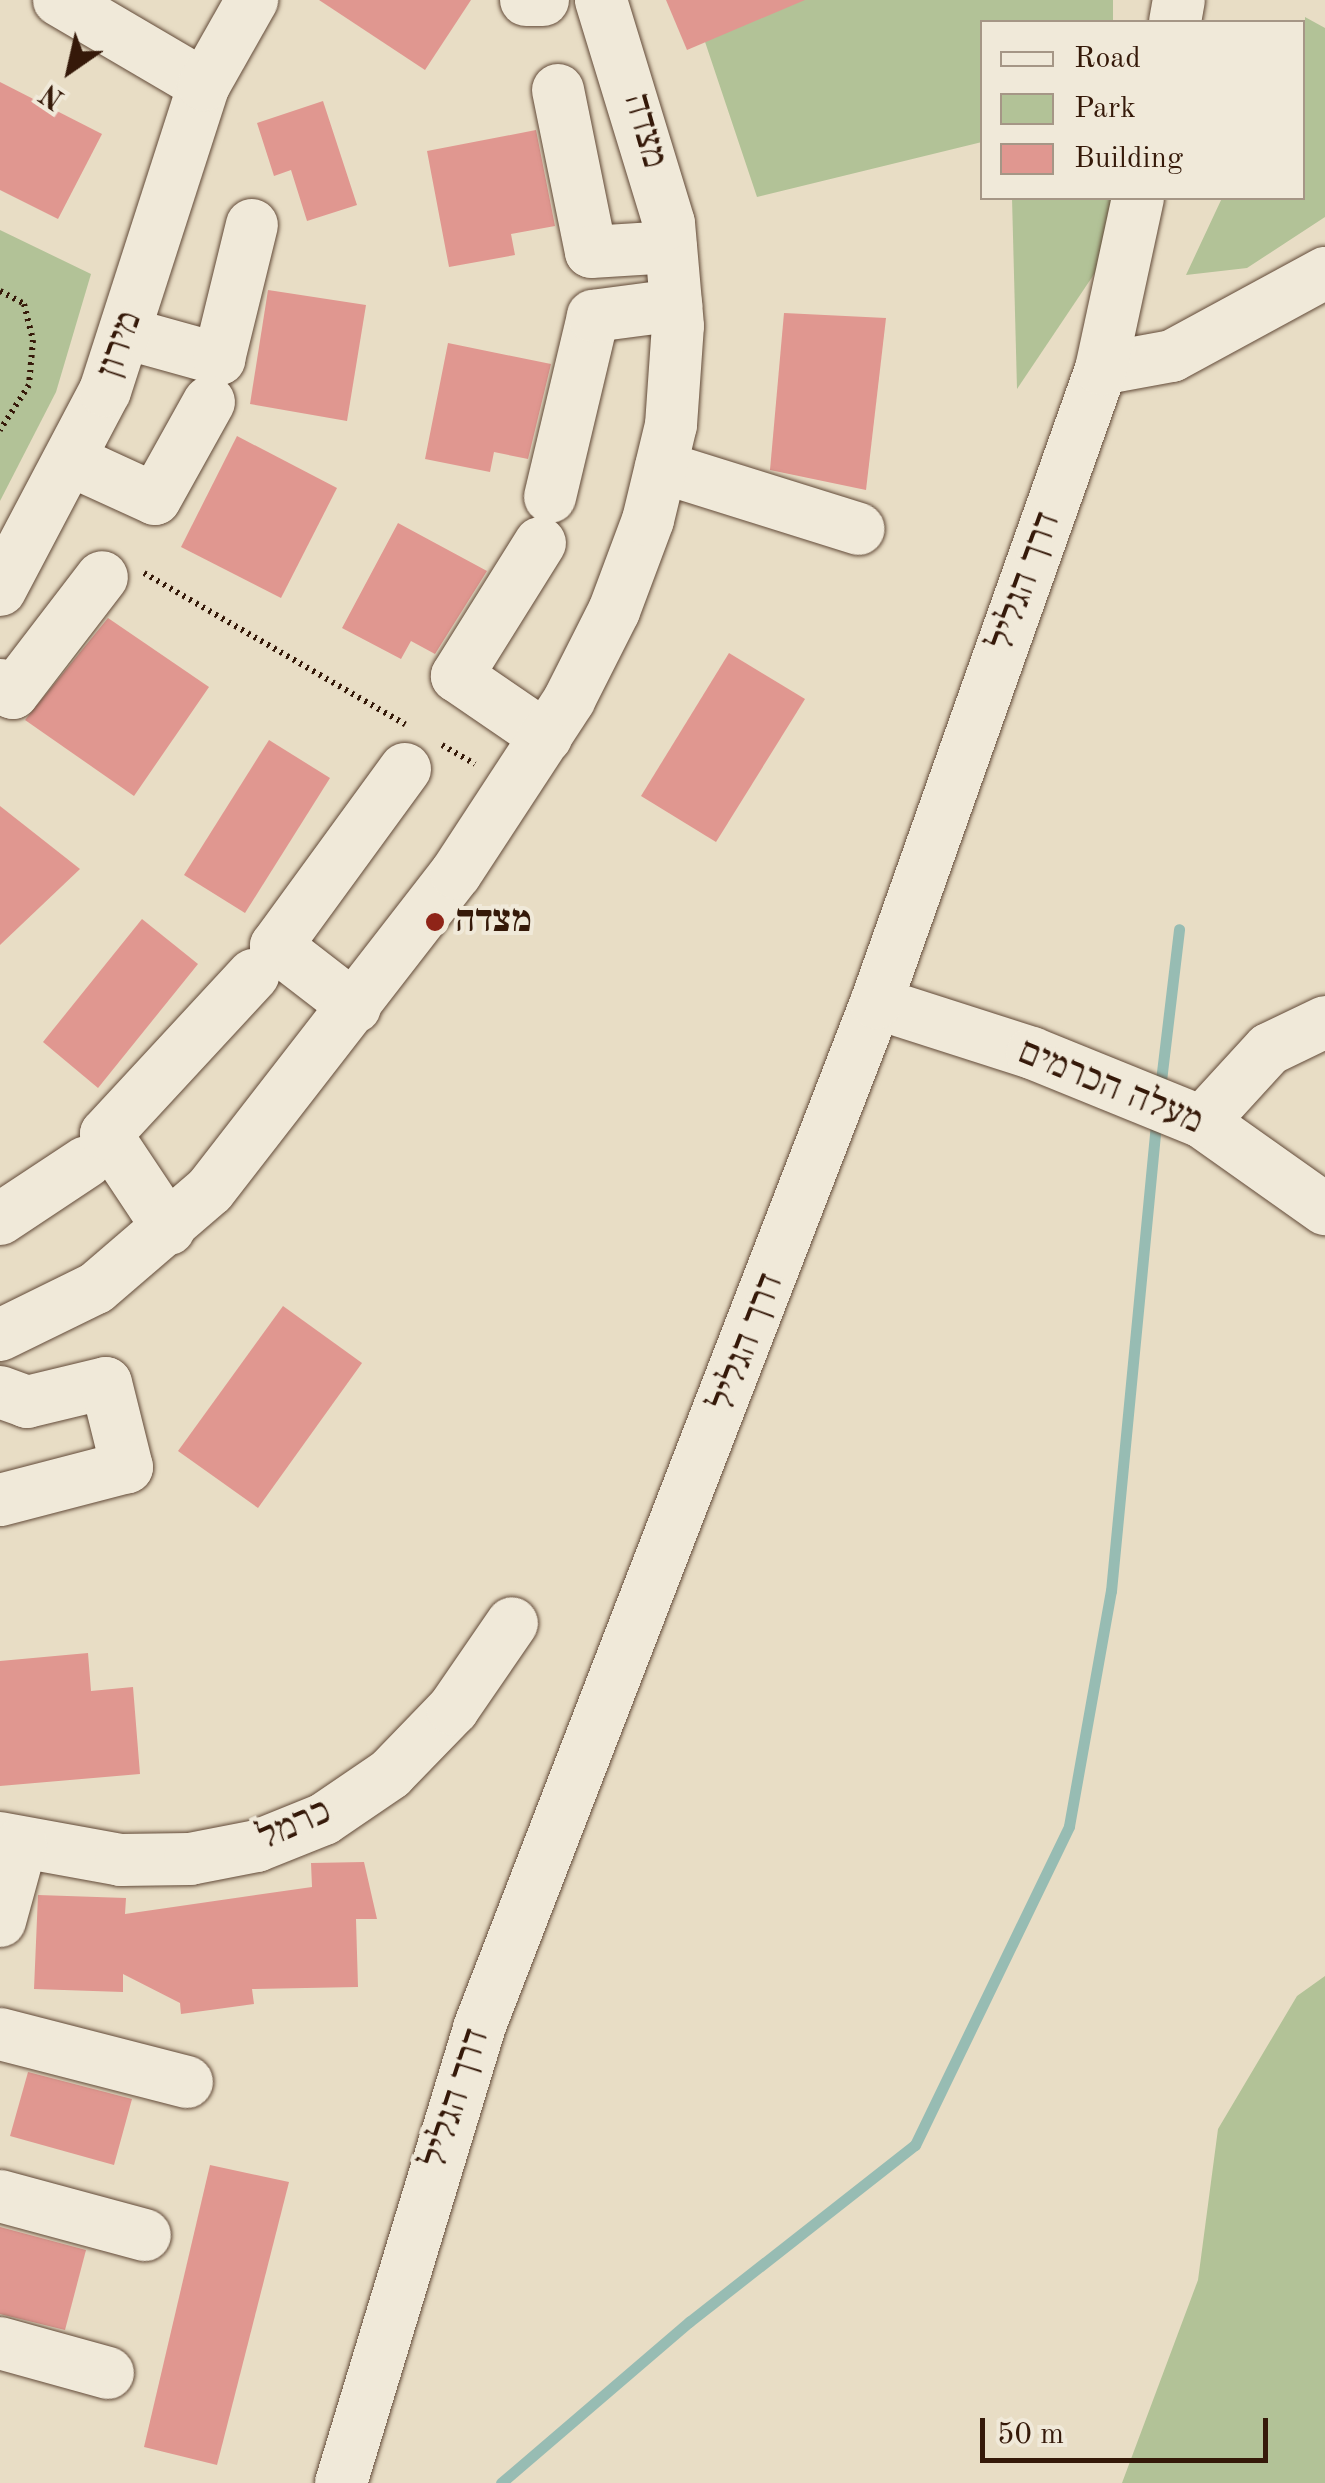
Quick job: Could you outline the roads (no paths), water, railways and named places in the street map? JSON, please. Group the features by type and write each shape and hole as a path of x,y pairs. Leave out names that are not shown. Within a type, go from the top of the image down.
{"street":[{"name":"מירון","path":"0,590 72,460 125,333 204,85 252,0"},
{"path":"526,0 543,0"},
{"name":"מצדה","path":"0,1335 96,1288 169,1229 232,1164 516,788 614,611 661,467 676,305 671,247 645,130 601,0"},
{"path":"73,3 204,85"},
{"path":"558,90 591,252 671,247"},
{"name":"דרך הגליל","path":"341,2483 484,2014 876,1003 1102,369 1138,200"},
{"path":"125,333 219,359 252,225"},
{"path":"1102,369 1172,356 1325,274"},
{"path":"546,737 457,676 545,520 593,316 676,305"},
{"path":"72,460 155,499 209,402"},
{"path":"661,467 860,529"},
{"path":"0,685 12,694 116,571"},
{"path":"354,1007 276,946 417,746"},
{"path":"169,1229 106,1134 253,976"},
{"name":"מעלה הכרמים","path":"876,1003 1032,1052 1202,1122 1325,1209"},
{"path":"1202,1122 1269,1049 1325,1022"},
{"path":"0,1219 86,1162"},
{"path":"0,1392 27,1402 106,1383 127,1466 0,1500"},
{"name":"כרמל","path":"11,1841 121,1860 190,1859 257,1846 324,1819 390,1774 452,1709 512,1622"},
{"path":"0,1921 11,1841"},
{"path":"0,2034 188,2082"},
{"path":"0,2196 145,2235"},
{"path":"0,2343 108,2372"}],"waterway":[{"path":"1160,1089 1179,929"},
{"path":"501,2483 689,2322 915,2145 1069,1826 1111,1591 1157,1117"}],"place":[{"name":"מצדה","path":"435,922"}]}
